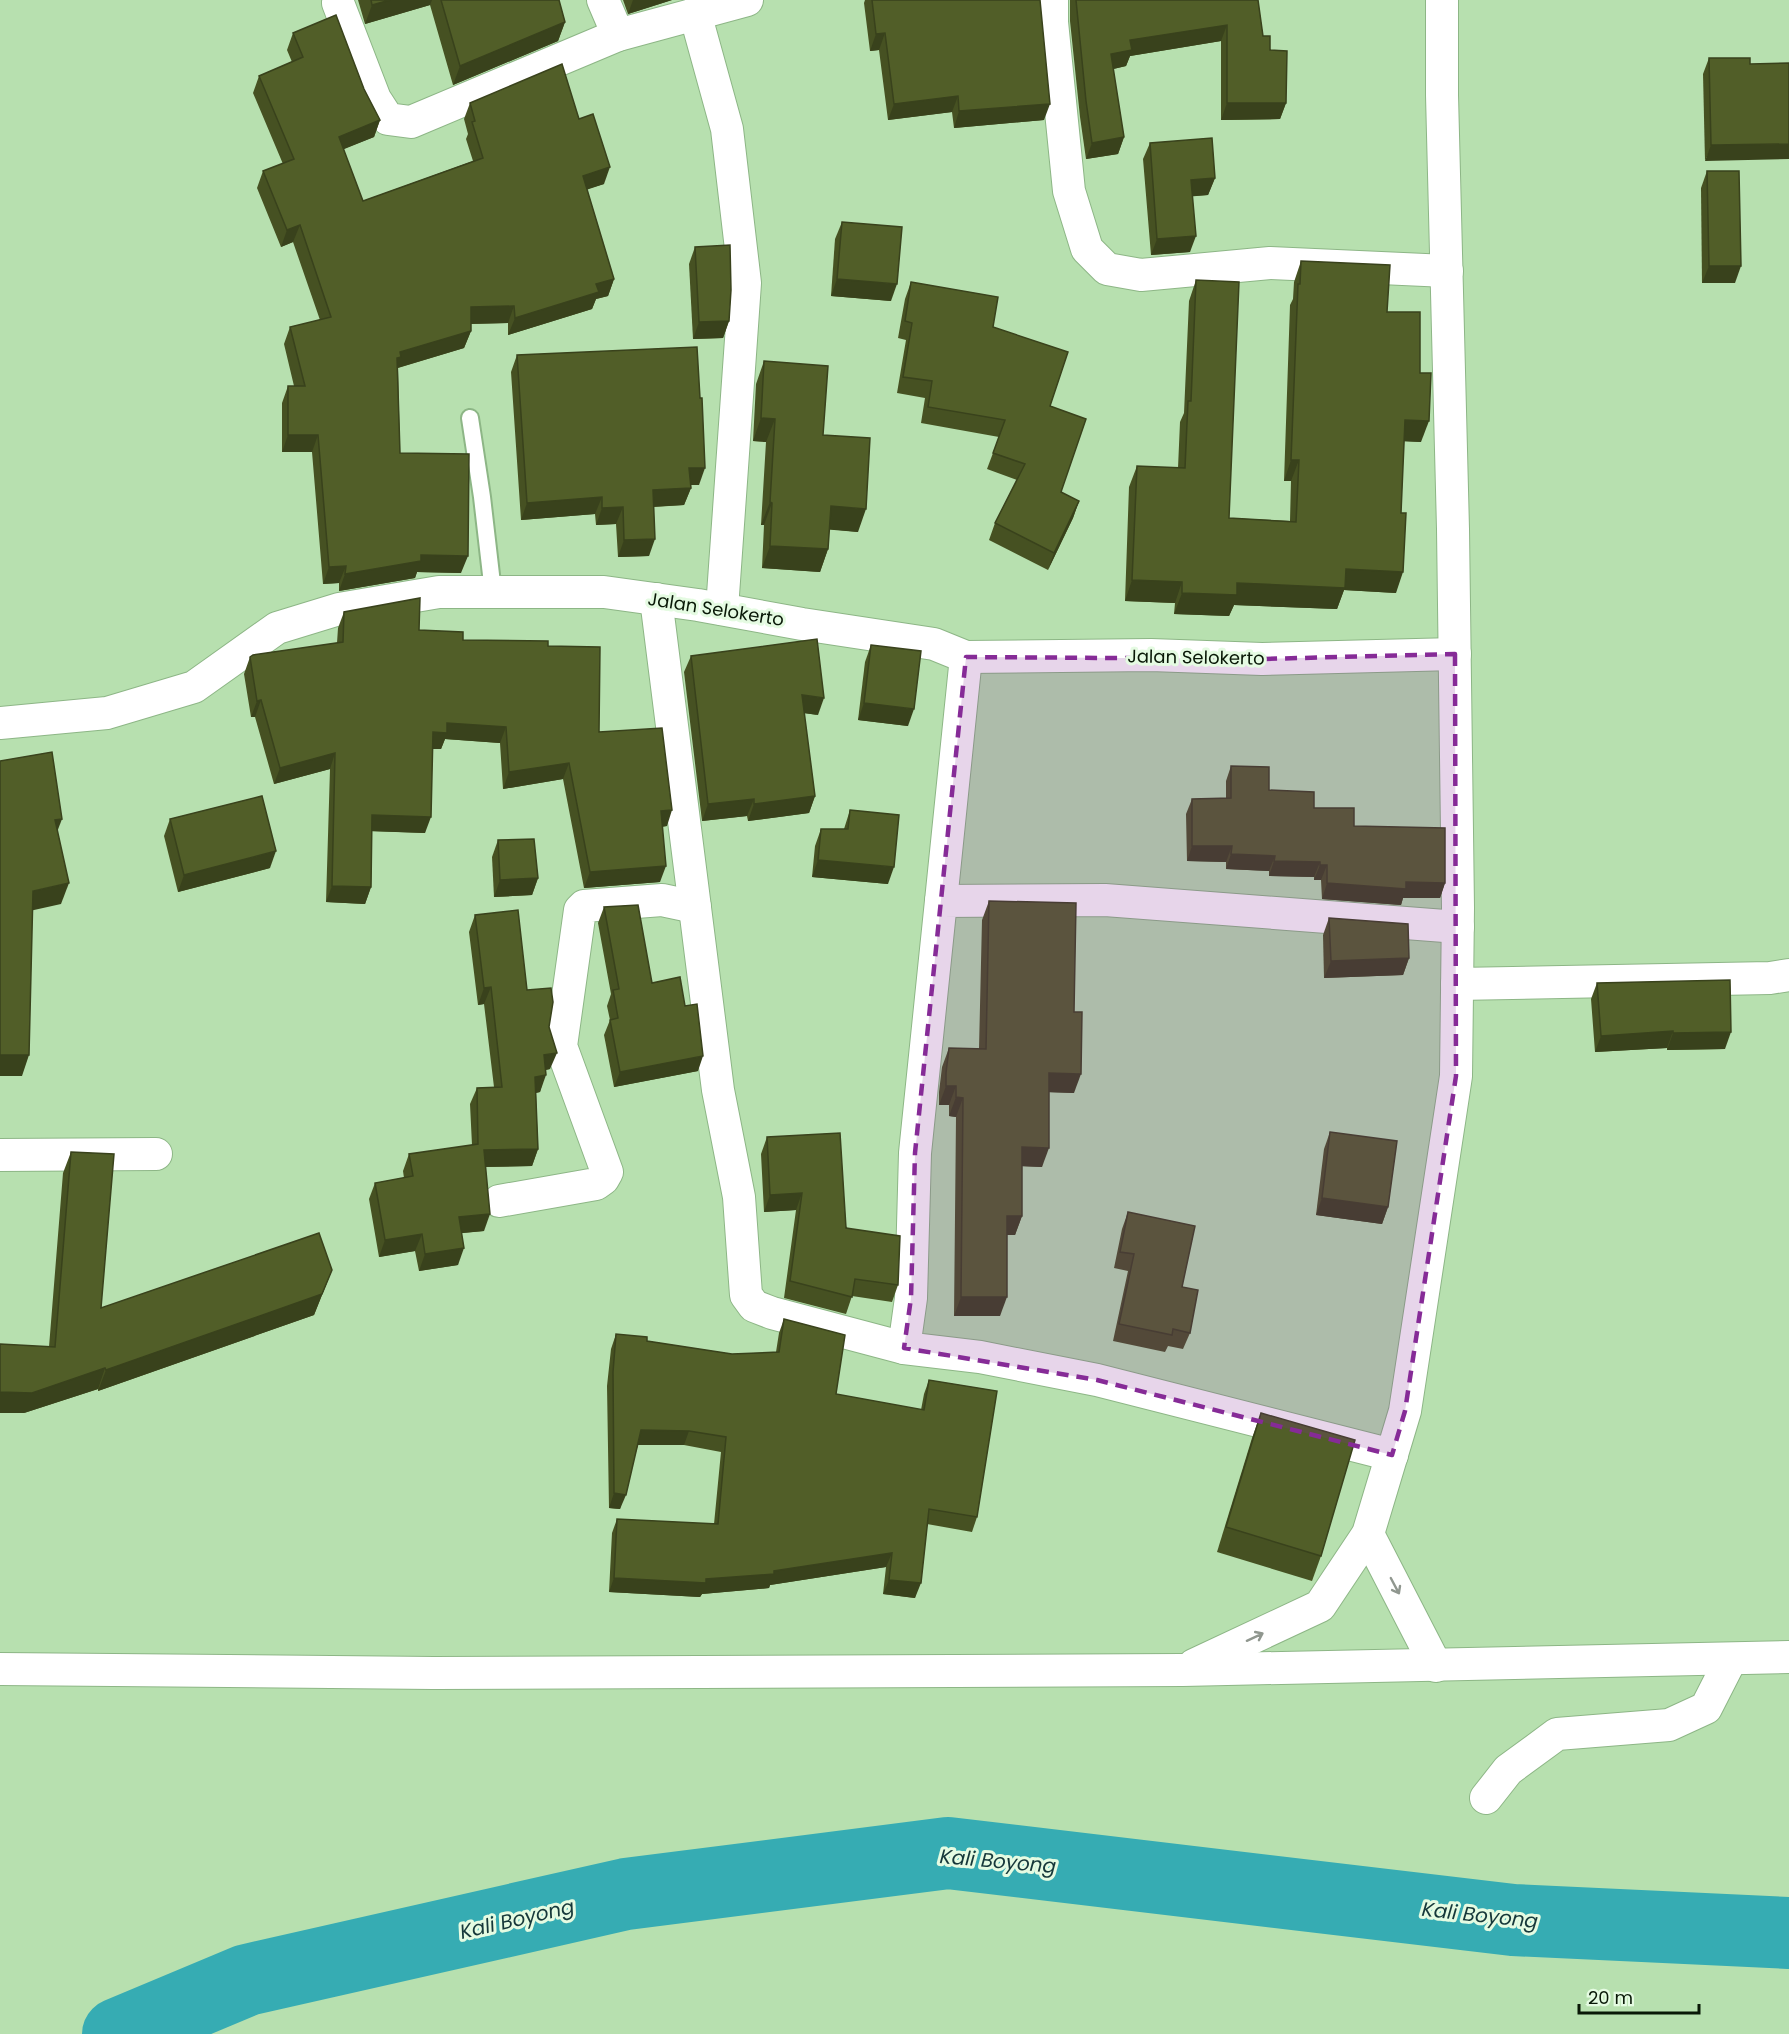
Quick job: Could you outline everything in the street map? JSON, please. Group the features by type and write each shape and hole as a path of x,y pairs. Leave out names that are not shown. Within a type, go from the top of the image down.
{"street":[{"path":"603,0 618,35"},
{"path":"338,3 375,99 388,119 411,122 618,35 747,0"},
{"path":"1052,0 1052,22 1069,191 1088,249 1107,269 1141,275 1270,263 1446,271"},
{"path":"1183,1670 1320,1606 1368,1534 1405,1411 1456,1076 1458,927 1455,654 1442,95 1442,0"},
{"path":"694,13 727,129 746,283 722,609"},
{"name":"Jalan Selokerto","path":"0,723 107,713 194,687 277,628 339,609 439,592 604,592 934,644 966,657 1150,655 1262,659 1455,654"},
{"path":"656,599 718,1090 739,1197 746,1295 754,1306 772,1313 904,1348 980,1357 1096,1380 1392,1455"},
{"path":"904,1348 911,1298 915,1154 966,657"},
{"path":"500,1201 596,1185 607,1172 563,1054 561,1041 580,910 584,906 662,900 695,907"},
{"path":"941,901 1105,900 1458,927"},
{"path":"1457,984 1770,978 1789,975"},
{"path":"0,1155 156,1154"},
{"path":"1368,1534 1436,1666"},
{"path":"0,1669 422,1673 1183,1670 1789,1657"},
{"path":"1486,1798 1508,1770 1557,1734 1669,1725 1706,1708 1731,1659"}],"lane":[{"path":"470,418 493,592"}],"highlighted area":[{"path":"1455,654 1456,1076 1405,1411 1392,1455 1097,1380 904,1348 911,1298 915,1153 966,657 1262,659"}],"building":[{"path":"371,0 390,0 372,5"},
{"path":"441,0 559,0 565,22 460,66"},
{"path":"872,0 1040,0 1050,104 959,111 958,96 894,104 885,33 876,34"},
{"path":"1076,0 1258,0 1263,36 1270,36 1270,50 1287,51 1286,103 1227,103 1227,25 1130,40 1132,50 1111,54 1124,137 1092,143"},
{"path":"336,15 364,89 380,120 339,137 363,201 483,158 472,122 475,121 470,103 562,64 579,119 593,114 610,167 583,176 614,279 596,284 599,292 515,318 514,306 471,307 471,331 400,352 401,357 397,358 400,453 469,454 468,556 421,555 421,561 345,574 346,566 329,567 318,435 288,435 288,386 305,386 290,327 331,317 300,225 287,230 263,171 294,159 259,76 303,57 293,33"},
{"path":"1709,58 1750,58 1750,64 1789,63 1789,144 1711,145"},
{"path":"1212,138 1215,178 1191,180 1196,236 1157,239 1150,143"},
{"path":"1707,171 1739,171 1741,266 1709,266"},
{"path":"842,222 902,227 897,284 837,279"},
{"path":"730,245 729,321 699,322 695,247"},
{"path":"1301,261 1390,265 1387,312 1420,312 1420,373 1431,373 1429,421 1405,420 1401,513 1406,513 1403,572 1346,569 1345,588 1237,583 1237,595 1182,593 1182,582 1132,580 1137,466 1185,468 1188,401 1191,401 1196,280 1239,282 1229,518 1296,522 1299,460 1291,460 1298,284 1300,284"},
{"path":"911,282 998,297 993,327 1068,352 1050,406 1086,419 1061,492 1079,501 1054,553 995,523 1025,464 993,453 1005,420 928,407 932,381 903,377 912,323 905,321"},
{"path":"697,347 705,468 689,468 691,488 653,490 655,539 624,540 623,507 602,508 602,497 527,503 517,355"},
{"path":"764,361 828,366 823,435 870,438 866,509 831,506 828,549 770,546 775,419 761,418"},
{"path":"420,598 419,630 463,632 463,640 548,641 548,646 600,647 599,732 662,728 672,810 661,811 666,866 590,872 569,763 509,772 506,727 447,723 447,733 433,732 431,817 372,815 371,887 332,886 335,753 280,768 261,700 257,701 250,657 343,642 344,612"},
{"path":"817,639 824,698 802,695 815,796 754,804 754,799 708,804 691,656"},
{"path":"871,645 921,651 914,709 864,703"},
{"path":"52,752 62,819 55,820 69,883 33,891 29,1055 0,1055 0,761"},
{"path":"1231,766 1269,767 1269,790 1314,792 1314,808 1354,808 1354,826 1445,828 1445,883 1406,882 1406,889 1327,883 1327,865 1320,865 1320,862 1274,861 1275,856 1231,854 1232,846 1192,846 1192,799 1231,798"},
{"path":"262,796 276,851 184,875 170,819"},
{"path":"850,810 899,815 894,867 818,860 821,829 848,829"},
{"path":"534,839 538,878 500,880 498,840"},
{"path":"989,901 1076,903 1074,1012 1082,1012 1081,1074 1049,1073 1049,1148 1022,1147 1022,1216 1007,1216 1007,1297 961,1297 963,1098 956,1097 956,1086 946,1086 946,1073 949,1048 986,1049"},
{"path":"638,905 652,983 680,977 685,1006 697,1004 703,1056 620,1072 610,1020 618,1018 613,990 619,989 604,907"},
{"path":"518,910 527,990 551,988 553,1002 549,1027 557,1053 544,1055 546,1075 535,1077 538,1149 484,1150 490,1214 459,1217 464,1248 425,1254 422,1234 385,1240 375,1183 413,1176 409,1154 478,1144 477,1088 502,1087 491,987 484,988 475,915"},
{"path":"1329,918 1408,924 1409,958 1331,961"},
{"path":"1730,980 1731,1032 1673,1033 1673,1031 1601,1036 1597,983"},
{"path":"1330,1132 1397,1141 1388,1207 1322,1198"},
{"path":"840,1133 846,1228 900,1236 898,1285 855,1279 852,1297 790,1281 802,1193 770,1195 767,1137"},
{"path":"71,1152 114,1154 101,1308 319,1233 332,1270 322,1294 106,1370 105,1368 32,1393 0,1392 0,1344 55,1347"},
{"path":"1128,1212 1195,1226 1182,1287 1198,1290 1190,1333 1173,1329 1172,1335 1119,1324 1134,1254 1120,1252"},
{"path":"784,1319 845,1335 836,1394 924,1410 929,1380 997,1391 977,1517 929,1509 921,1583 889,1580 892,1553 774,1571 774,1574 706,1579 706,1583 614,1578 617,1519 718,1524 726,1437 689,1431 641,1430 626,1495 614,1493 613,1372 616,1334 647,1337 647,1341 732,1354 779,1352"},
{"path":"1261,1413 1355,1440 1321,1556 1226,1527"}],"waterway":[{"name":"Kali Boyong","path":"118,2034 247,1980 626,1894 948,1853 1513,1920 1789,1933"}]}
